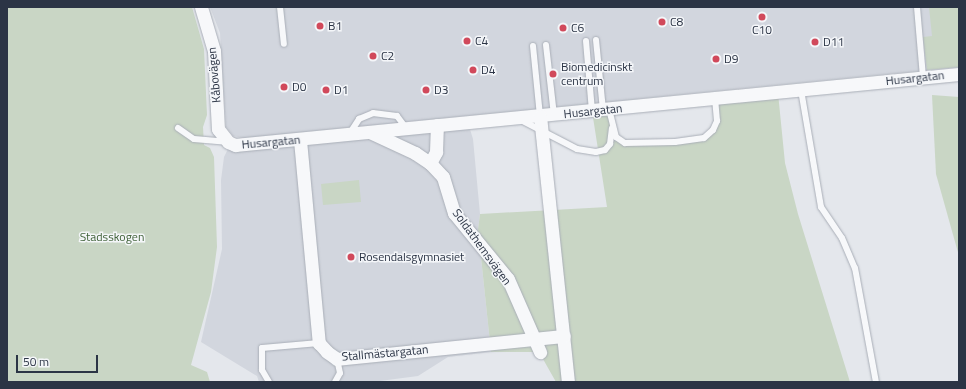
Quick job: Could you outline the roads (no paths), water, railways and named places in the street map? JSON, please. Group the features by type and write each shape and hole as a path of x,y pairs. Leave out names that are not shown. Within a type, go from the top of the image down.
{"street":[{"name":"Kåbovägen","path":"201,7 214,51 218,130 228,142"},
{"name":"Husargatan","path":"228,142 243,146 406,128 518,118 541,122 554,115 959,74"},
{"path":"541,122 568,382"},
{"path":"430,163 436,152 437,125"},
{"name":"Soldathemsvägen","path":"370,132 430,163 443,177 454,213 508,279 540,352"},
{"path":"300,140 319,343"},
{"name":"Stallmästargatan","path":"319,343 336,358 564,336"}],"lane":[{"path":"280,7 284,44"},
{"path":"916,7 923,77"},
{"path":"596,40 601,110"},
{"path":"586,41 601,110 612,127 616,137 625,143 637,145 704,138 713,130 717,121 715,99"},
{"path":"546,45 554,115"},
{"path":"533,46 541,122 577,149 596,152 604,150 610,144 612,127"},
{"path":"801,90 821,206 842,238 855,268 876,382"},
{"path":"350,134 359,119 373,113 397,116 406,128"},
{"path":"178,128 194,139 228,142"},
{"path":"269,382 262,370 262,348 319,343"},
{"path":"335,382 340,373 336,358"}],"place":[{"name":"C10","path":"762,17"},
{"name":"C8","path":"662,22"},
{"name":"B1","path":"320,26"},
{"name":"C6","path":"563,28"},
{"name":"C4","path":"467,41"},
{"name":"D11","path":"815,42"},
{"name":"C2","path":"373,56"},
{"name":"D9","path":"716,59"},
{"name":"D4","path":"473,70"},
{"name":"Biomedicinskt centrum","path":"553,74"},
{"name":"D0","path":"284,87"},
{"name":"D1","path":"326,90"},
{"name":"D3","path":"426,90"},
{"name":"Rosendalsgymnasiet","path":"351,257"}],"park label":[{"name":"Stadsskogen","path":"112,237"}]}
